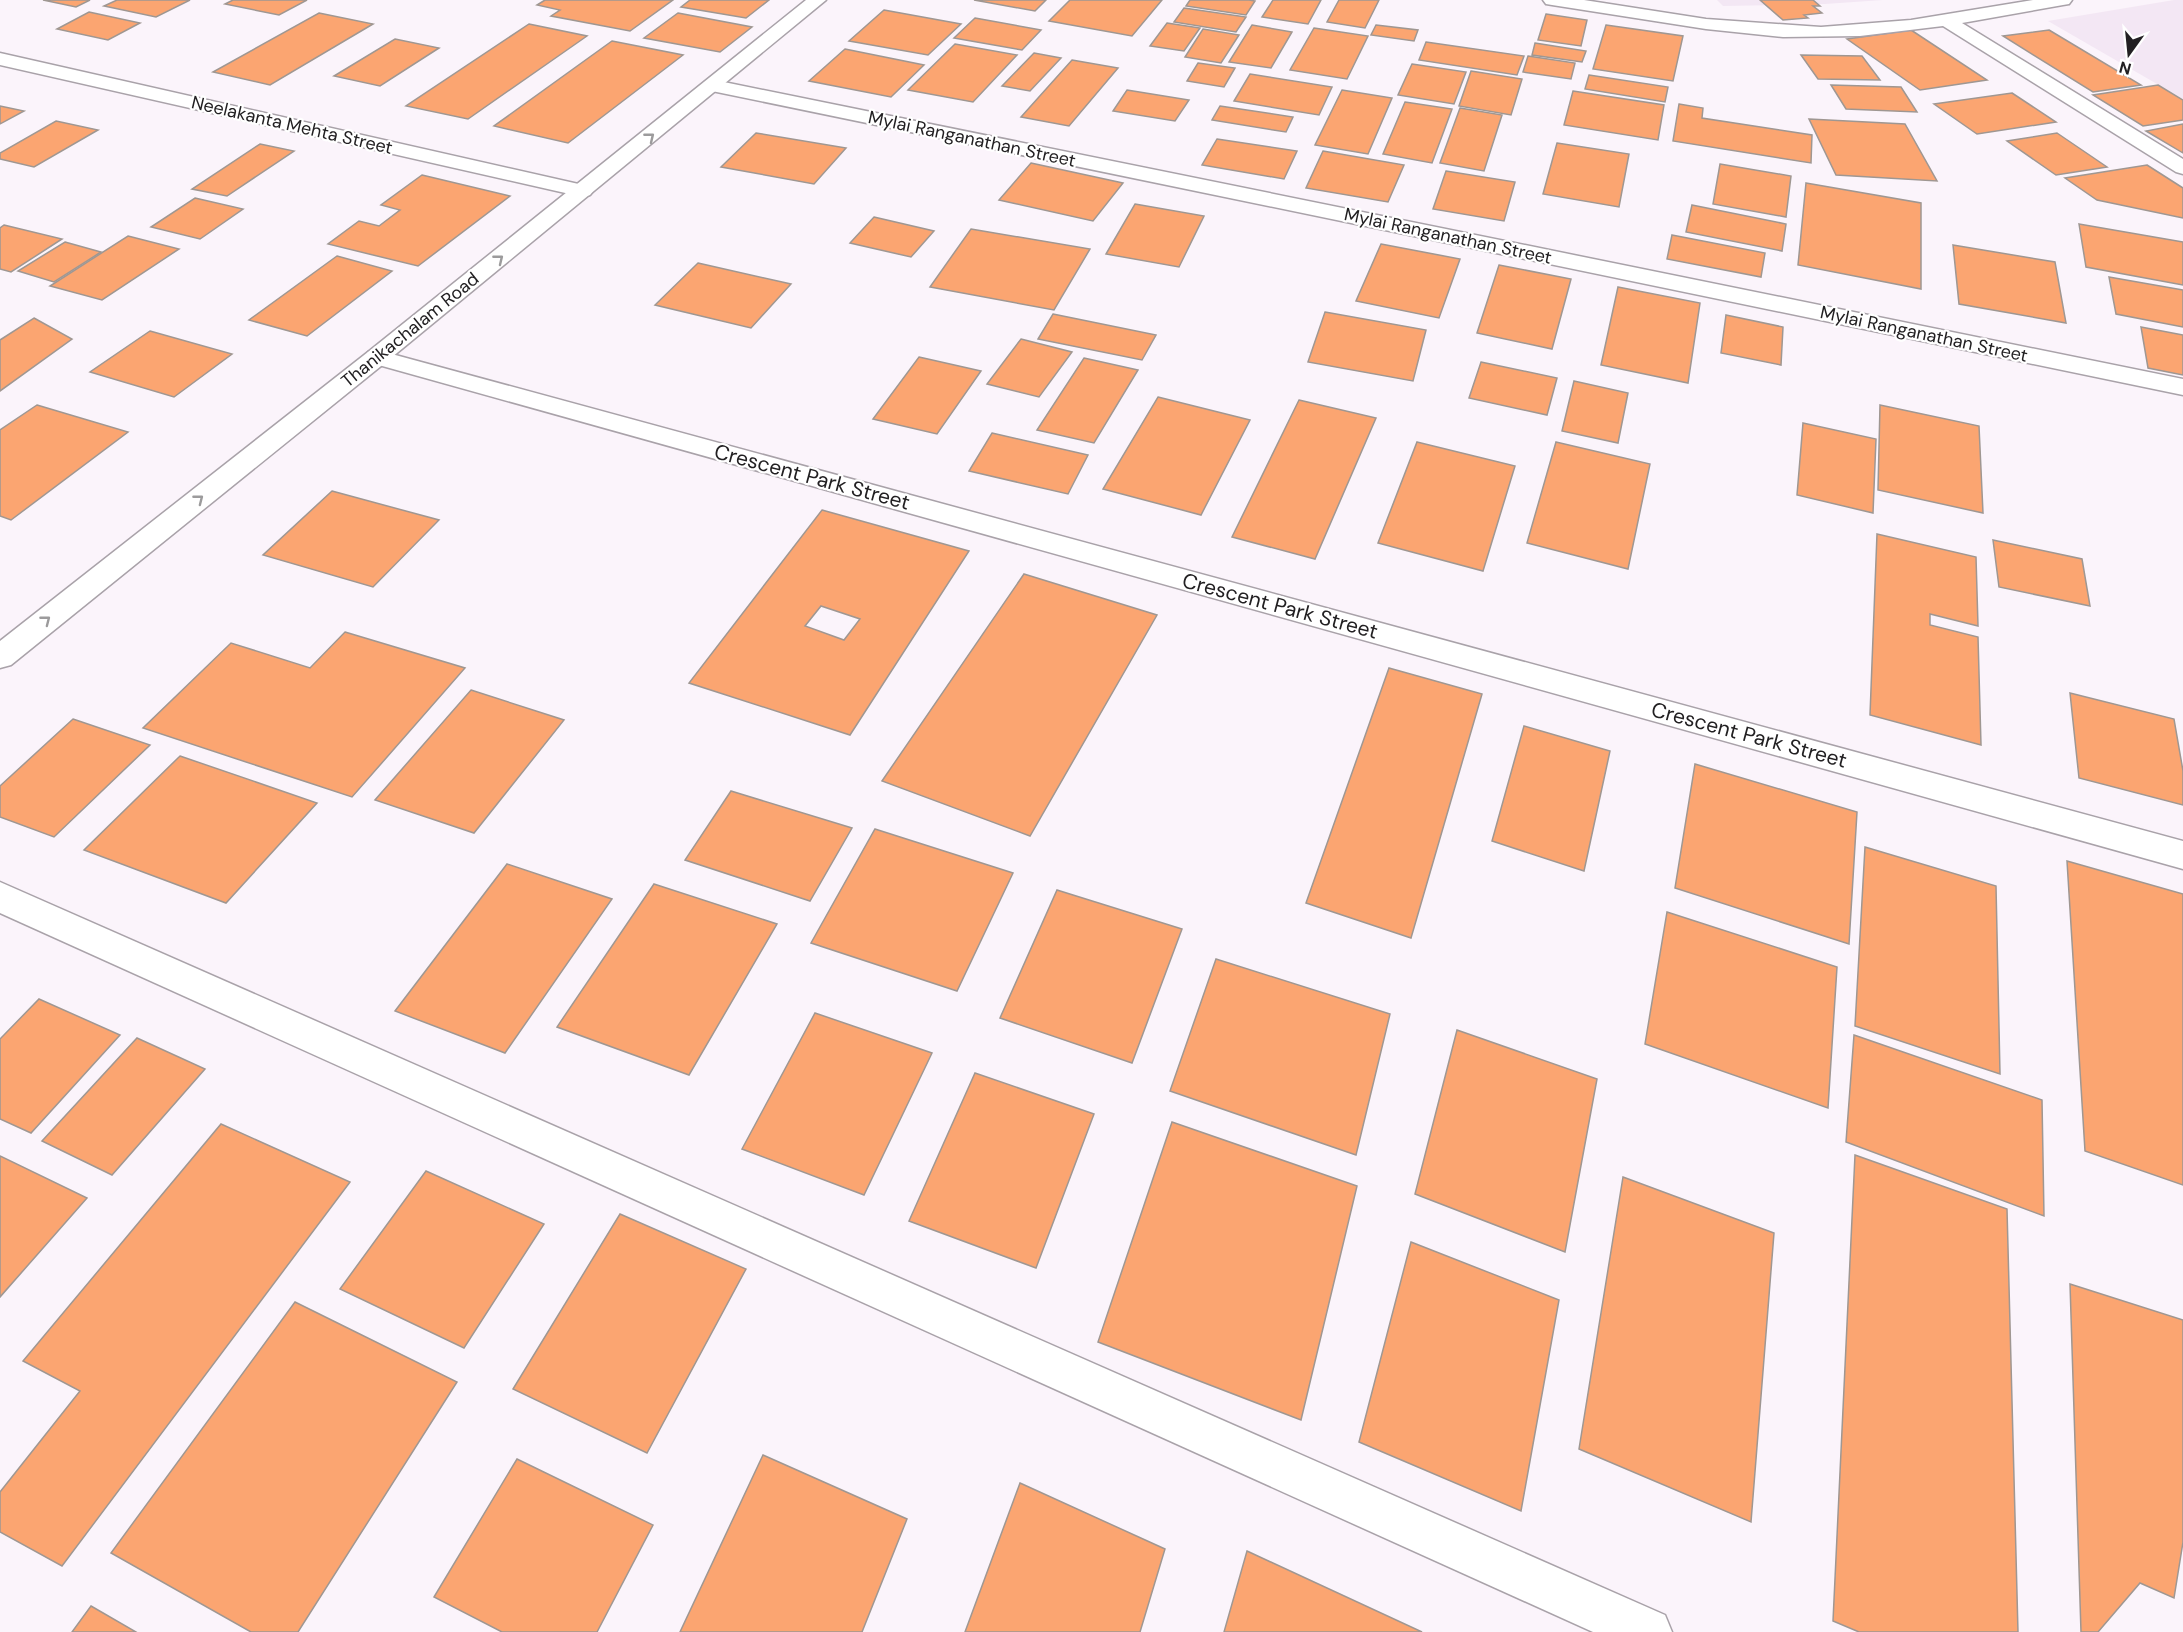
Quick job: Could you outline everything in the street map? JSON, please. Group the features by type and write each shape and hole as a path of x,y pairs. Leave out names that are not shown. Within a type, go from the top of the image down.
{"street":[{"name":"Thanikachalam Road","path":"0,657 714,86 817,0"},
{"path":"1552,0 1723,27 1792,31 1860,31 1945,20 2064,0"},
{"path":"1711,9 1723,27"},
{"path":"1945,20 2183,168"},
{"name":"Neelakanta Mehta Street","path":"0,59 583,191"},
{"name":"Mylai Ranganathan Street","path":"714,86 2183,387"},
{"name":"Crescent Park Street","path":"377,357 2183,855"},
{"path":"0,897 1648,1632"}],"shaded area":[{"path":"1717,0 1883,0 1825,4 1723,6"},
{"path":"2183,0 2183,99 2048,21"}],"building":[{"path":"43,0 90,0 76,7"},
{"path":"117,0 190,0 156,17 104,6"},
{"path":"233,0 307,0 279,15 225,4"},
{"path":"545,0 673,0 630,31 551,16 560,10 537,5"},
{"path":"690,0 769,0 746,18 681,7"},
{"path":"974,0 1046,0 1035,11"},
{"path":"1070,0 1162,0 1132,36 1049,21"},
{"path":"1190,0 1255,1 1246,15 1186,6"},
{"path":"1273,0 1321,0 1308,24 1262,17"},
{"path":"1339,0 1379,0 1365,28 1327,22"},
{"path":"1760,0 1813,0 1820,6 1813,6 1822,13 1804,15 1808,18 1783,20"},
{"path":"1184,8 1246,17 1236,32 1174,22"},
{"path":"884,10 961,24 928,55 849,41"},
{"path":"89,12 140,23 108,40 57,29"},
{"path":"319,13 373,24 270,85 213,72"},
{"path":"678,13 752,27 720,52 644,38"},
{"path":"1546,14 1587,20 1581,46 1538,40"},
{"path":"975,18 1041,30 1022,50 954,38"},
{"path":"1167,23 1200,28 1184,51 1150,46"},
{"path":"529,24 587,36 468,119 406,106"},
{"path":"1252,25 1292,32 1271,68 1229,62"},
{"path":"1376,25 1418,30 1414,41 1371,35"},
{"path":"1606,25 1683,36 1673,81 1593,69"},
{"path":"1314,28 1368,36 1347,79 1290,70"},
{"path":"1203,29 1239,35 1221,63 1185,57"},
{"path":"1911,30 1987,80 1920,90 1847,39"},
{"path":"2049,30 2141,85 2093,92 2003,36"},
{"path":"395,39 439,48 380,86 334,76"},
{"path":"612,41 683,55 568,143 494,126"},
{"path":"1426,42 1524,56 1517,75 1419,60"},
{"path":"1535,43 1586,51 1582,62 1532,55"},
{"path":"955,44 1017,55 973,102 908,90"},
{"path":"845,49 924,65 891,97 809,81"},
{"path":"1034,53 1061,58 1030,91 1002,86"},
{"path":"1801,55 1862,56 1880,80 1818,79"},
{"path":"1528,56 1575,63 1571,79 1523,72"},
{"path":"1072,60 1118,68 1069,126 1021,117"},
{"path":"1198,63 1235,68 1224,87 1187,81"},
{"path":"1412,64 1466,72 1454,104 1398,95"},
{"path":"1471,71 1522,79 1511,115 1459,106"},
{"path":"1250,74 1332,87 1319,115 1234,101"},
{"path":"1589,75 1668,87 1665,102 1585,89"},
{"path":"1831,85 1901,87 1917,112 1846,109"},
{"path":"2158,85 2183,100 2183,120 2143,126 2093,95"},
{"path":"1127,90 1189,100 1175,121 1113,111"},
{"path":"1342,90 1392,98 1368,154 1315,145"},
{"path":"1573,91 1664,105 1658,140 1564,125"},
{"path":"2012,93 2056,122 1977,134 1934,104"},
{"path":"1405,102 1452,109 1432,163 1383,154"},
{"path":"1679,104 1703,108 1702,118 1812,135 1811,163 1673,141"},
{"path":"0,106 24,111 0,124"},
{"path":"1220,106 1293,117 1286,132 1212,120"},
{"path":"1460,108 1502,115 1484,171 1440,163"},
{"path":"1809,119 1905,124 1937,181 1836,175"},
{"path":"56,121 98,130 34,167 0,159 0,153"},
{"path":"2183,124 2183,153 2146,131"},
{"path":"756,133 846,148 814,184 721,167"},
{"path":"2057,133 2107,167 2056,175 2007,141"},
{"path":"1217,139 1297,151 1284,179 1202,165"},
{"path":"1557,143 1629,154 1619,207 1543,194"},
{"path":"260,144 294,151 227,196 192,189"},
{"path":"1323,151 1404,165 1388,202 1306,188"},
{"path":"1031,163 1123,183 1093,221 999,200"},
{"path":"1720,164 1791,176 1786,217 1713,204"},
{"path":"2147,165 2183,188 2183,218 2097,200 2065,178"},
{"path":"1446,171 1515,182 1504,221 1433,209"},
{"path":"422,175 510,196 418,266 328,244 359,221 379,226 400,210 381,205"},
{"path":"1806,183 1921,203 1921,289 1798,265"},
{"path":"195,198 243,209 200,239 151,227"},
{"path":"1135,204 1204,216 1179,267 1106,254"},
{"path":"1692,205 1786,224 1782,251 1686,232"},
{"path":"874,217 934,231 911,257 850,243"},
{"path":"2079,224 2183,242 2183,285 2086,267"},
{"path":"4,225 62,239 11,272 0,269 0,228"},
{"path":"971,229 1090,249 1054,310 930,287"},
{"path":"1672,235 1765,253 1761,277 1667,259"},
{"path":"128,236 179,249 102,300 50,286"},
{"path":"65,242 101,252 54,282 18,271"},
{"path":"1381,244 1460,259 1439,318 1356,301"},
{"path":"1953,245 2055,262 2066,323 1959,304"},
{"path":"337,256 392,271 307,336 249,320"},
{"path":"698,263 791,284 751,328 655,305"},
{"path":"1499,265 1571,279 1552,349 1477,333"},
{"path":"2109,277 2183,290 2183,327 2116,314"},
{"path":"1618,287 1700,303 1688,383 1601,365"},
{"path":"1325,312 1426,330 1413,381 1308,362"},
{"path":"1053,314 1156,335 1142,360 1038,339"},
{"path":"1726,315 1783,327 1781,365 1721,353"},
{"path":"34,318 72,339 0,391 0,340"},
{"path":"2141,327 2183,335 2183,375 2148,368"},
{"path":"150,331 232,354 174,397 90,372"},
{"path":"1021,339 1072,352 1039,397 987,384"},
{"path":"919,357 981,371 937,434 873,419"},
{"path":"1084,358 1138,370 1094,443 1037,430"},
{"path":"1481,362 1557,378 1547,415 1469,398"},
{"path":"1574,381 1628,393 1618,443 1562,431"},
{"path":"1158,397 1250,420 1201,515 1103,489"},
{"path":"1299,400 1376,418 1315,559 1232,537"},
{"path":"37,405 128,432 11,520 0,516 0,430"},
{"path":"1880,405 1979,426 1983,513 1878,490"},
{"path":"1803,423 1876,439 1873,513 1797,495"},
{"path":"992,433 1088,455 1068,494 969,471"},
{"path":"1417,442 1515,466 1483,571 1378,543"},
{"path":"1556,442 1650,464 1628,569 1527,543"},
{"path":"332,491 439,520 373,587 263,555"},
{"path":"822,510 969,551 850,735 689,683","holes":["821,606 860,619 844,640 805,626"]},
{"path":"1877,534 1976,557 1978,626 1930,614 1930,625 1978,637 1981,745 1870,715"},
{"path":"1993,540 2082,559 2090,606 1999,587"},
{"path":"1024,574 1157,615 1030,836 882,781"},
{"path":"345,632 465,668 352,797 143,728 231,643 310,668"},
{"path":"1389,668 1482,694 1411,938 1306,903"},
{"path":"471,690 564,720 474,833 375,800"},
{"path":"2070,693 2174,719 2183,771 2183,805 2079,778"},
{"path":"73,719 150,745 54,837 0,817 0,786"},
{"path":"1524,726 1610,751 1584,871 1492,841"},
{"path":"180,756 317,803 226,903 84,850"},
{"path":"1695,764 1857,812 1849,944 1675,888"},
{"path":"731,791 852,828 810,901 685,860"},
{"path":"875,829 1013,873 957,991 811,943"},
{"path":"1865,847 1996,886 2000,1074 1855,1026"},
{"path":"2067,861 2183,894 2183,1185 2085,1151"},
{"path":"507,864 612,899 505,1053 395,1011"},
{"path":"654,884 777,924 689,1075 557,1027"},
{"path":"1057,890 1182,929 1132,1063 1000,1018"},
{"path":"1667,912 1837,967 1828,1108 1645,1044"},
{"path":"1216,959 1390,1014 1356,1155 1170,1091"},
{"path":"39,999 120,1035 31,1133 0,1119 0,1039"},
{"path":"815,1013 932,1053 864,1195 742,1149"},
{"path":"1457,1030 1597,1079 1565,1252 1415,1194"},
{"path":"1854,1035 2042,1100 2044,1216 1846,1142"},
{"path":"137,1038 205,1069 112,1175 42,1141"},
{"path":"975,1073 1094,1114 1036,1268 909,1221"},
{"path":"1172,1122 1357,1186 1301,1420 1098,1342"},
{"path":"221,1124 350,1182 62,1566 0,1532 0,1492 80,1391 23,1361"},
{"path":"1855,1155 2007,1209 2018,1632 1859,1632 1833,1621"},
{"path":"0,1156 87,1198 0,1297"},
{"path":"426,1171 544,1224 464,1348 340,1289"},
{"path":"1623,1177 1774,1233 1751,1522 1579,1449"},
{"path":"620,1214 746,1269 647,1453 513,1389"},
{"path":"1411,1242 1559,1300 1521,1511 1359,1442"},
{"path":"2070,1284 2183,1320 2183,1542 2174,1598 2140,1583 2098,1632 2081,1632"},
{"path":"295,1302 457,1382 298,1632 251,1632 111,1553"},
{"path":"763,1455 907,1519 862,1632 680,1632"},
{"path":"517,1459 653,1525 597,1632 502,1632 434,1597"},
{"path":"1020,1483 1165,1549 1140,1632 965,1632"},
{"path":"1247,1551 1422,1632 1224,1632"},
{"path":"91,1606 136,1632 72,1632"}]}
